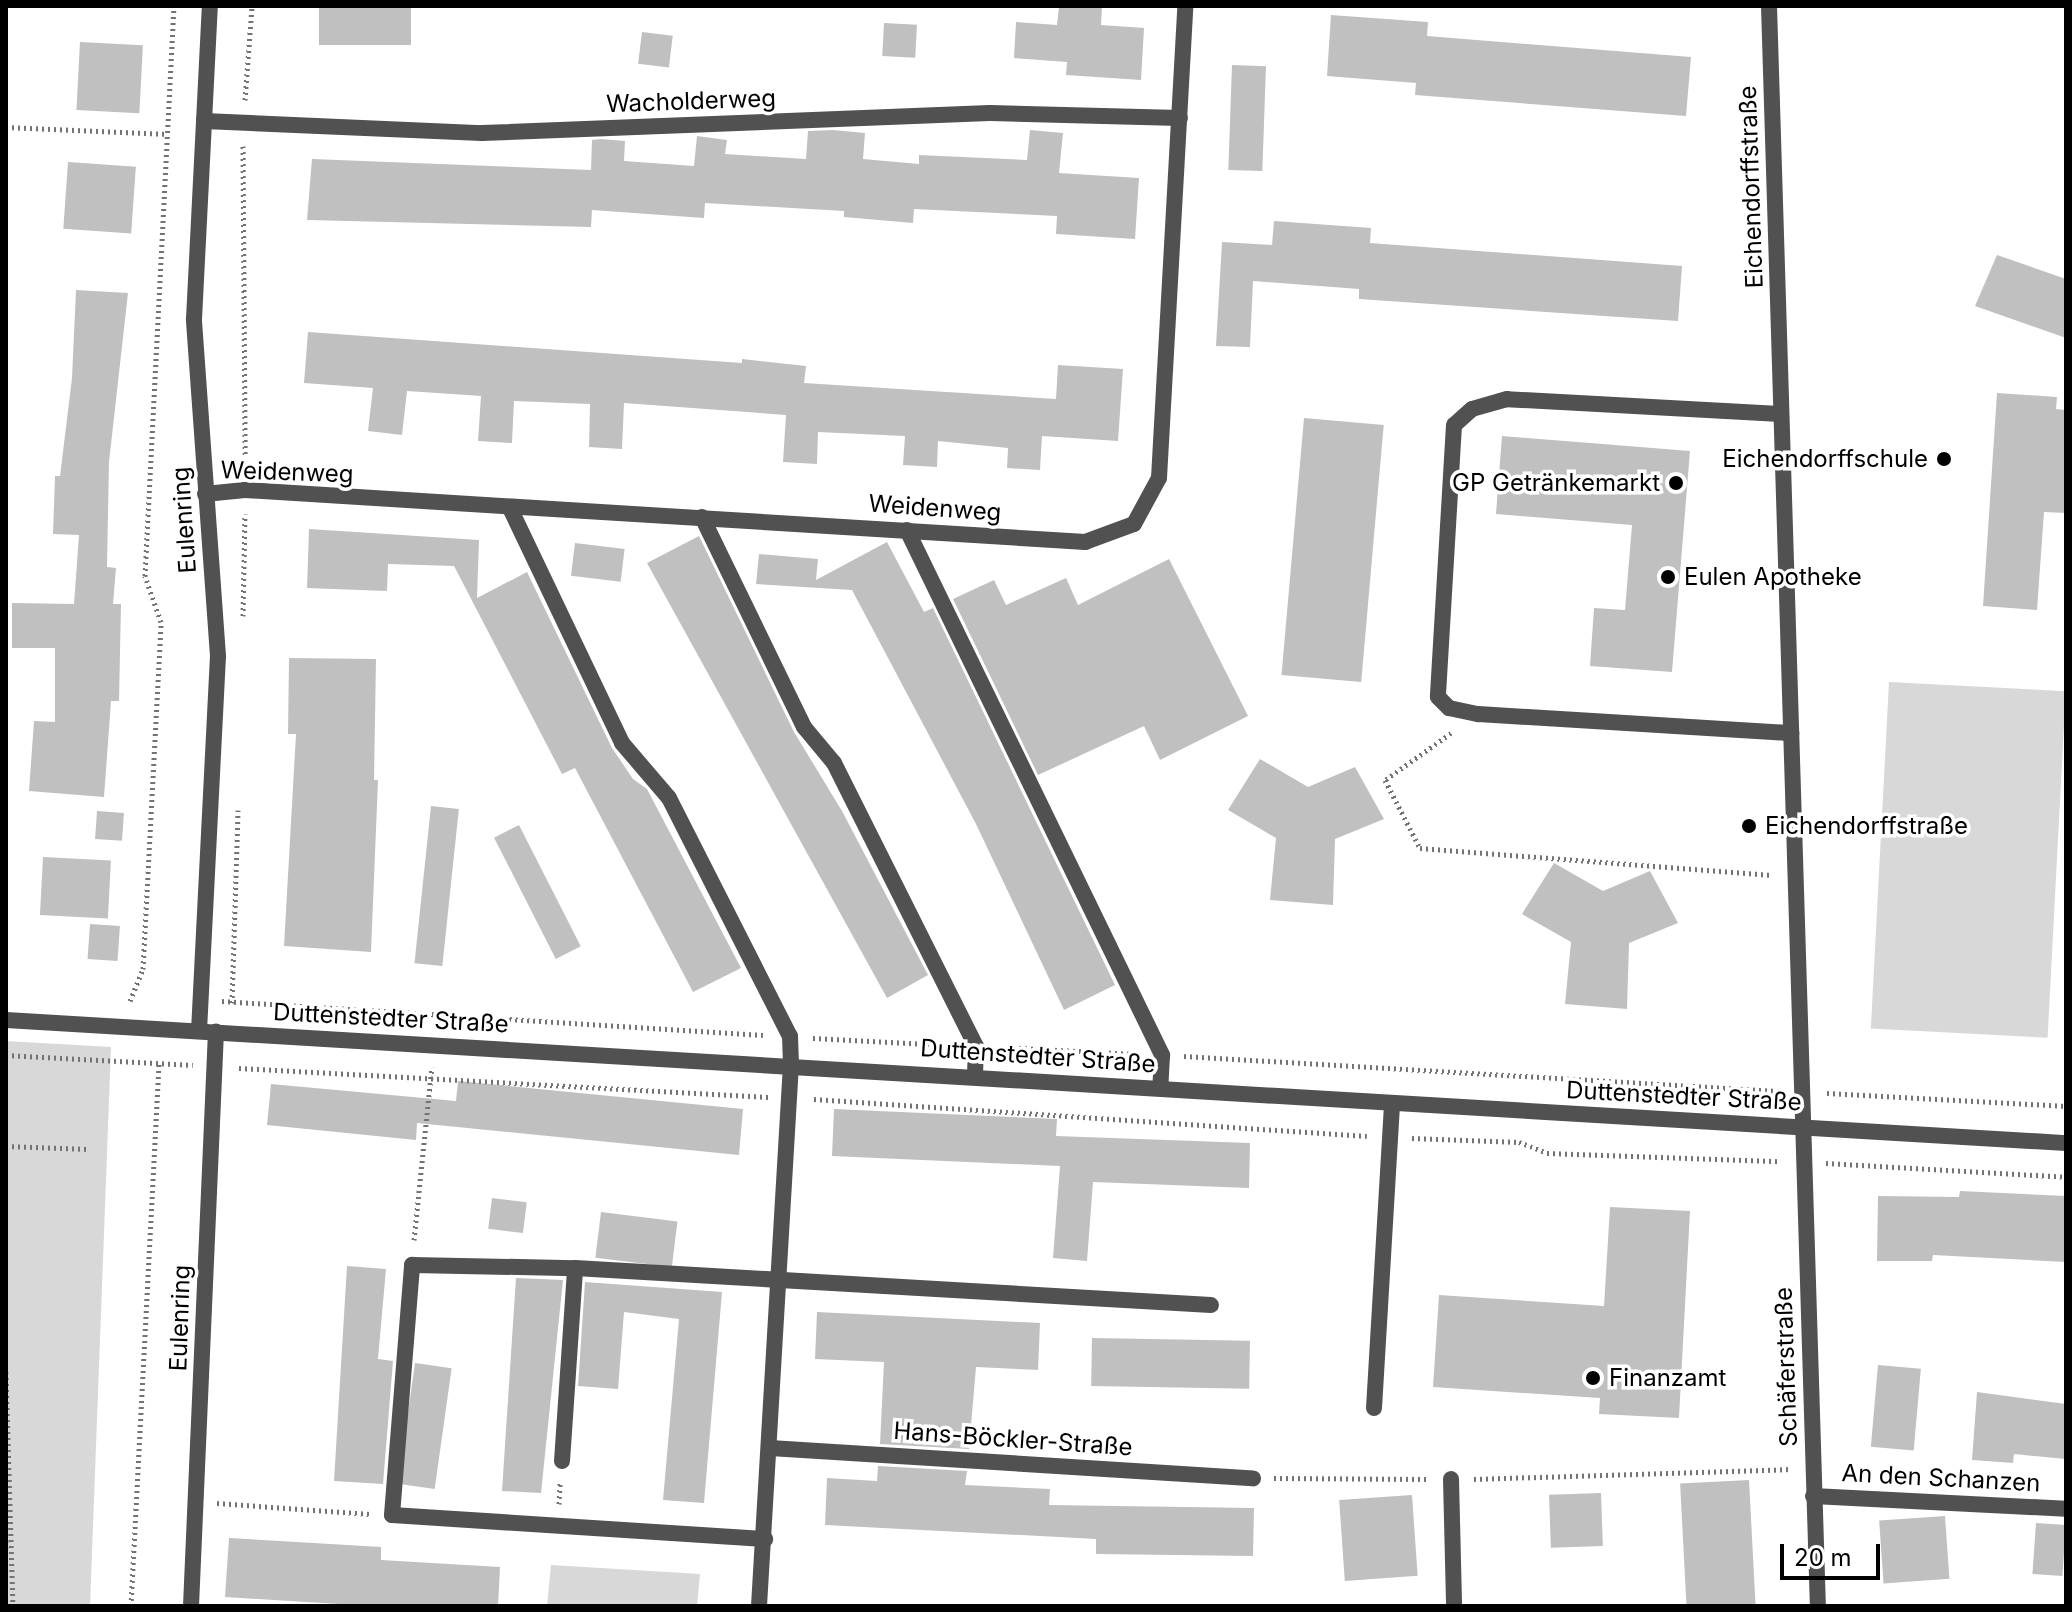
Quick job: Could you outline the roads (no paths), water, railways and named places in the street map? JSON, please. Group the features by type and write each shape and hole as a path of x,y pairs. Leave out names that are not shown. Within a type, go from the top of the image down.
{"street":[{"name":"Eulenring","path":"191,1606 215,1066 200,1002 218,656 194,319 210,6"},
{"name":"Weidenweg","path":"205,494 245,490 1085,542 1134,524 1159,478 1185,6"},
{"name":"Eichendorffstraße","path":"1769,6 1803,1127"},
{"name":"Wacholderweg","path":"204,121 482,133 990,113 1180,118"},
{"path":"1781,414 1507,399 1472,409 1454,425 1438,697 1449,708 1478,714 1791,733"},
{"path":"510,508 622,743 669,798 790,1036 781,1282 760,1606"},
{"path":"702,517 804,727 834,763 976,1046 975,1076"},
{"path":"907,530 1162,1055 1160,1088"},
{"name":"Duttenstedter Straße","path":"6,1020 791,1064 1392,1104 2066,1143"},
{"path":"1374,1408 1393,1138 1392,1104"},
{"name":"Schäferstraße","path":"1803,1127 1818,1606"},
{"path":"765,1539 392,1515 412,1265 575,1268 1211,1305"},
{"path":"562,1461 575,1268"},
{"name":"Hans-Böckler-Straße","path":"770,1448 1253,1478"},
{"path":"1451,1479 1454,1606"},
{"name":"An den Schanzen","path":"1813,1496 2066,1509"}],"place":[{"name":"Eichendorffschule","path":"1944,459"},
{"name":"GP Getränkemarkt","path":"1676,483"},
{"name":"Eulen Apotheke","path":"1668,577"},
{"name":"Eichendorffstraße","path":"1749,826"},
{"name":"Finanzamt","path":"1593,1378"}]}
